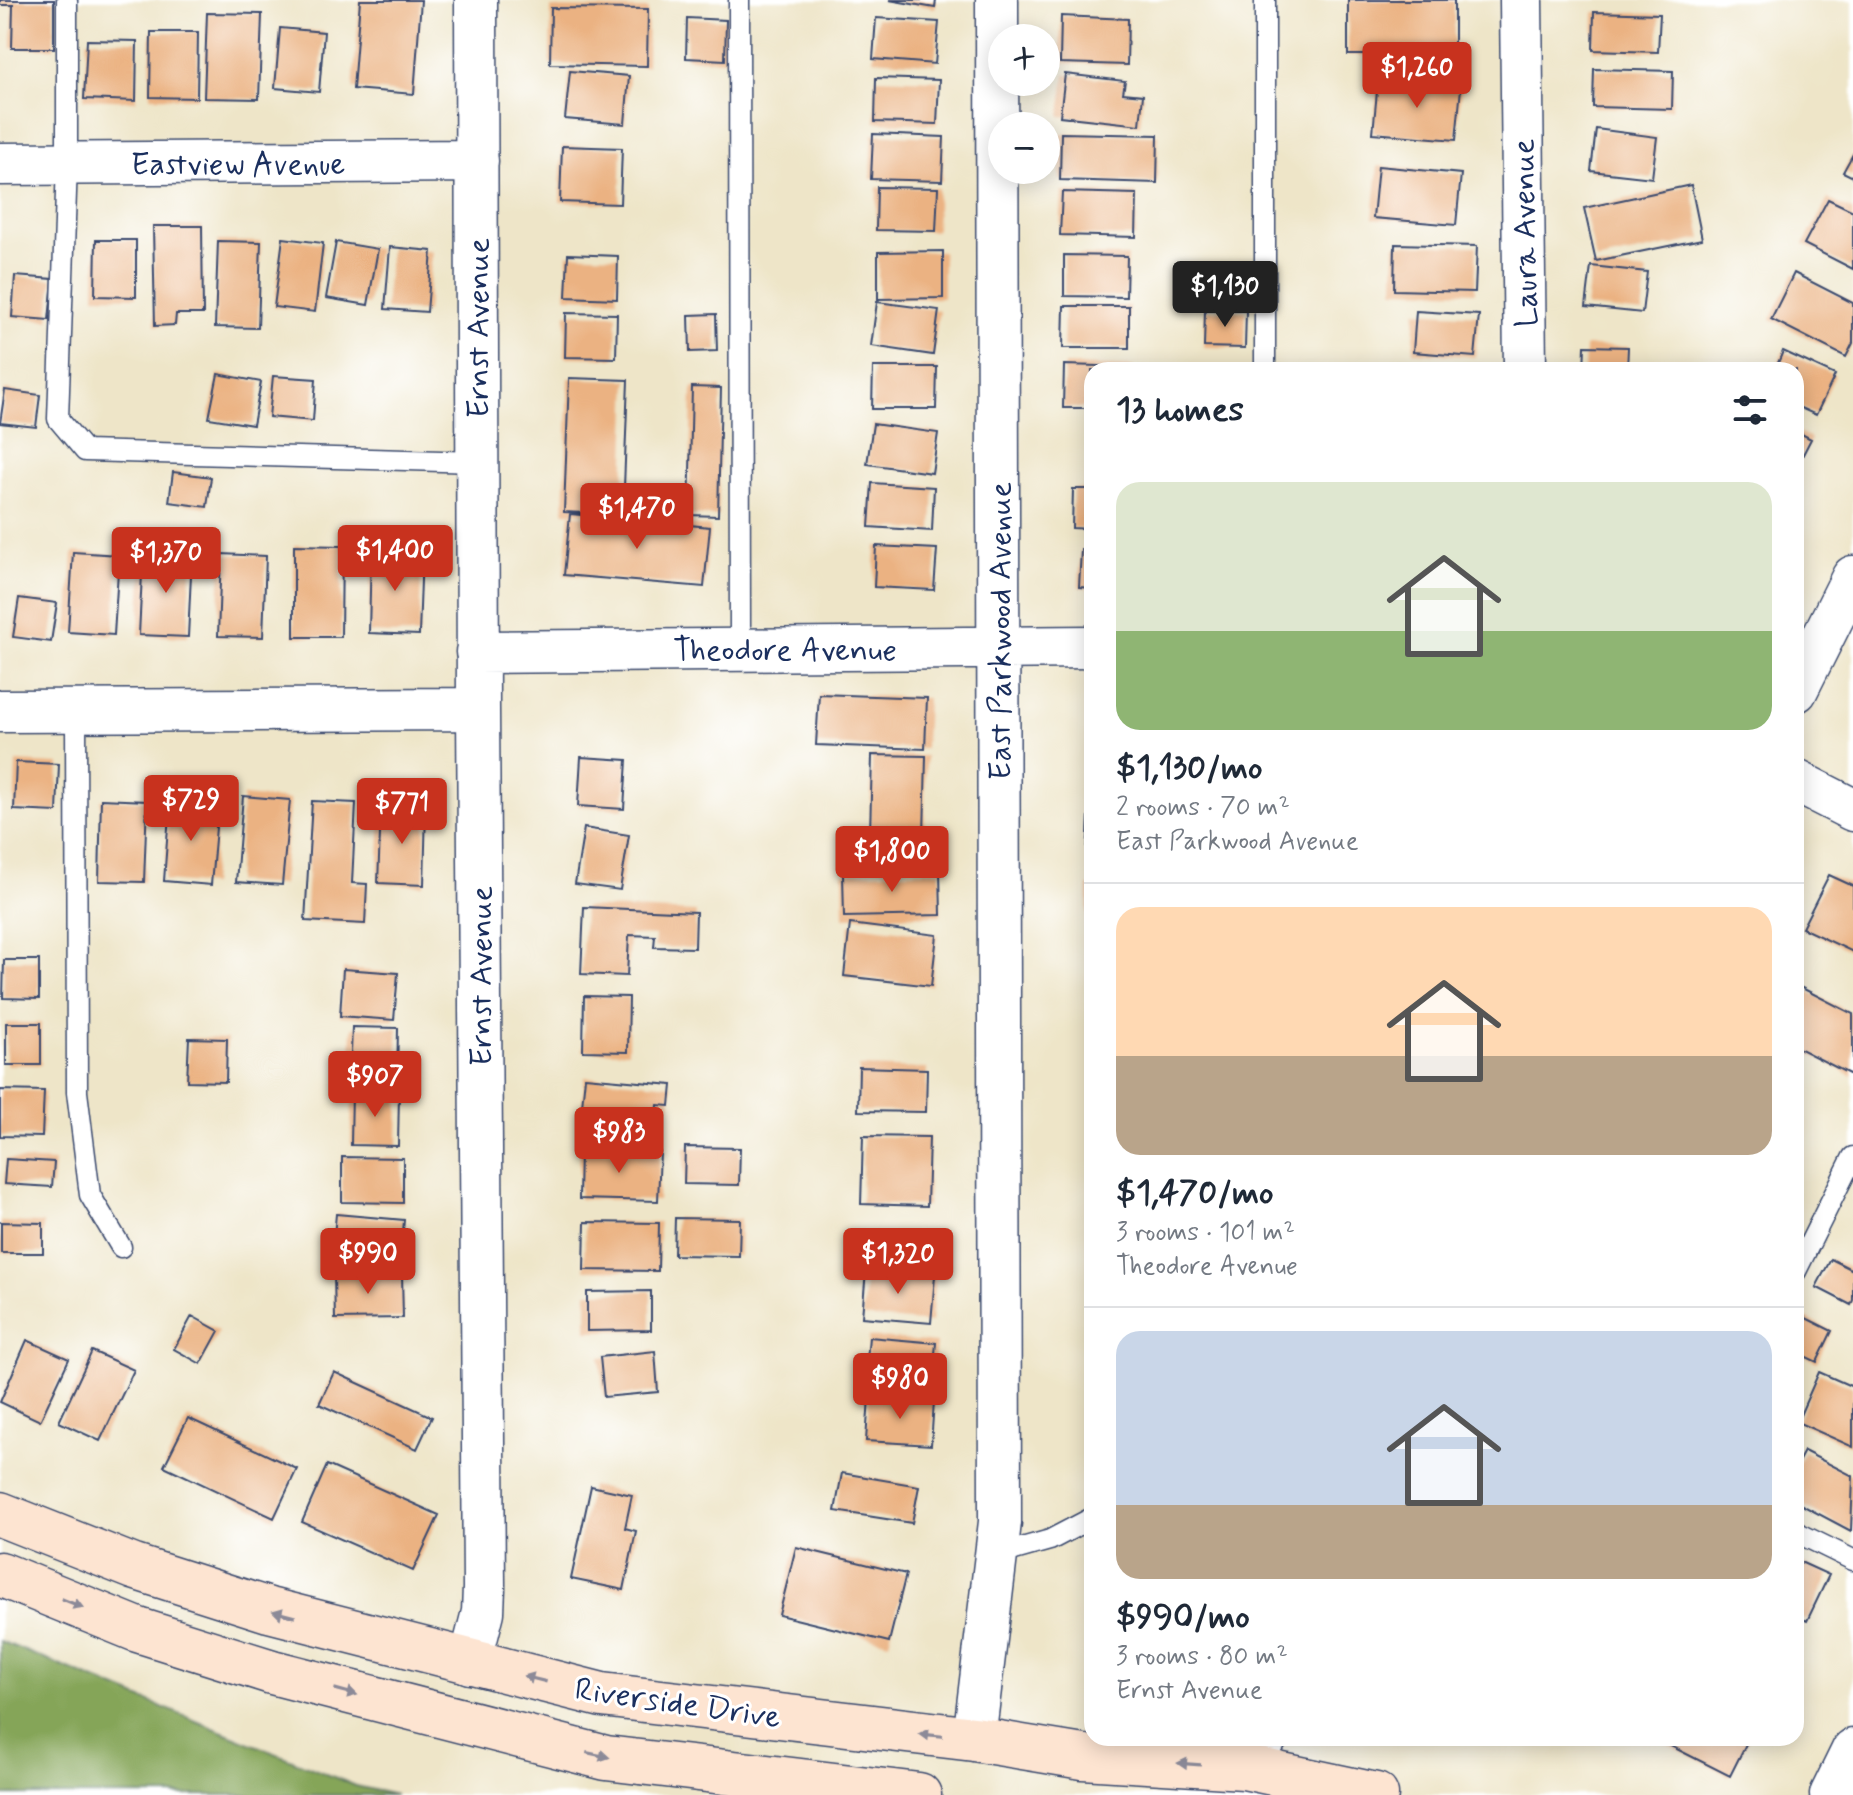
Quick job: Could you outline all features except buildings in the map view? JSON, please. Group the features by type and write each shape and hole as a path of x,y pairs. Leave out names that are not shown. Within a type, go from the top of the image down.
{"main road":[{"name":"Riverside Drive","path":"0,1514 164,1577 269,1610 602,1695 974,1739 1083,1757 1255,1752 1376,1795"},
{"name":"Riverside Drive","path":"0,1574 138,1630 272,1672 606,1758 919,1795"}],"street":[{"name":"Ernst Avenue","path":"470,1663 483,1612 484,1588 476,0"},
{"name":"East Parkwood Avenue","path":"974,1739 1000,1522 997,0"},
{"name":"Laura Avenue","path":"1521,0 1525,362"},
{"name":"Eastview Avenue","path":"0,164 477,161"},
{"path":"1804,675 1853,577"},
{"name":"Theodore Avenue","path":"477,652 1084,647"},
{"path":"0,711 478,709"},
{"path":"1804,785 1853,810"},
{"path":"1831,1795 1853,1750"}],"lane":[{"path":"67,0 67,164 58,419 85,451 478,462"},
{"path":"739,0 740,650"},
{"path":"1265,0 1265,362"},
{"path":"76,711 77,1092 90,1195 121,1247"},
{"path":"1804,1255 1853,1157"},
{"path":"997,1555 1050,1540 1084,1522"},
{"path":"1804,1536 1853,1560"}],"green space":[{"path":"0,1641 356,1786 396,1795 0,1795"}]}
